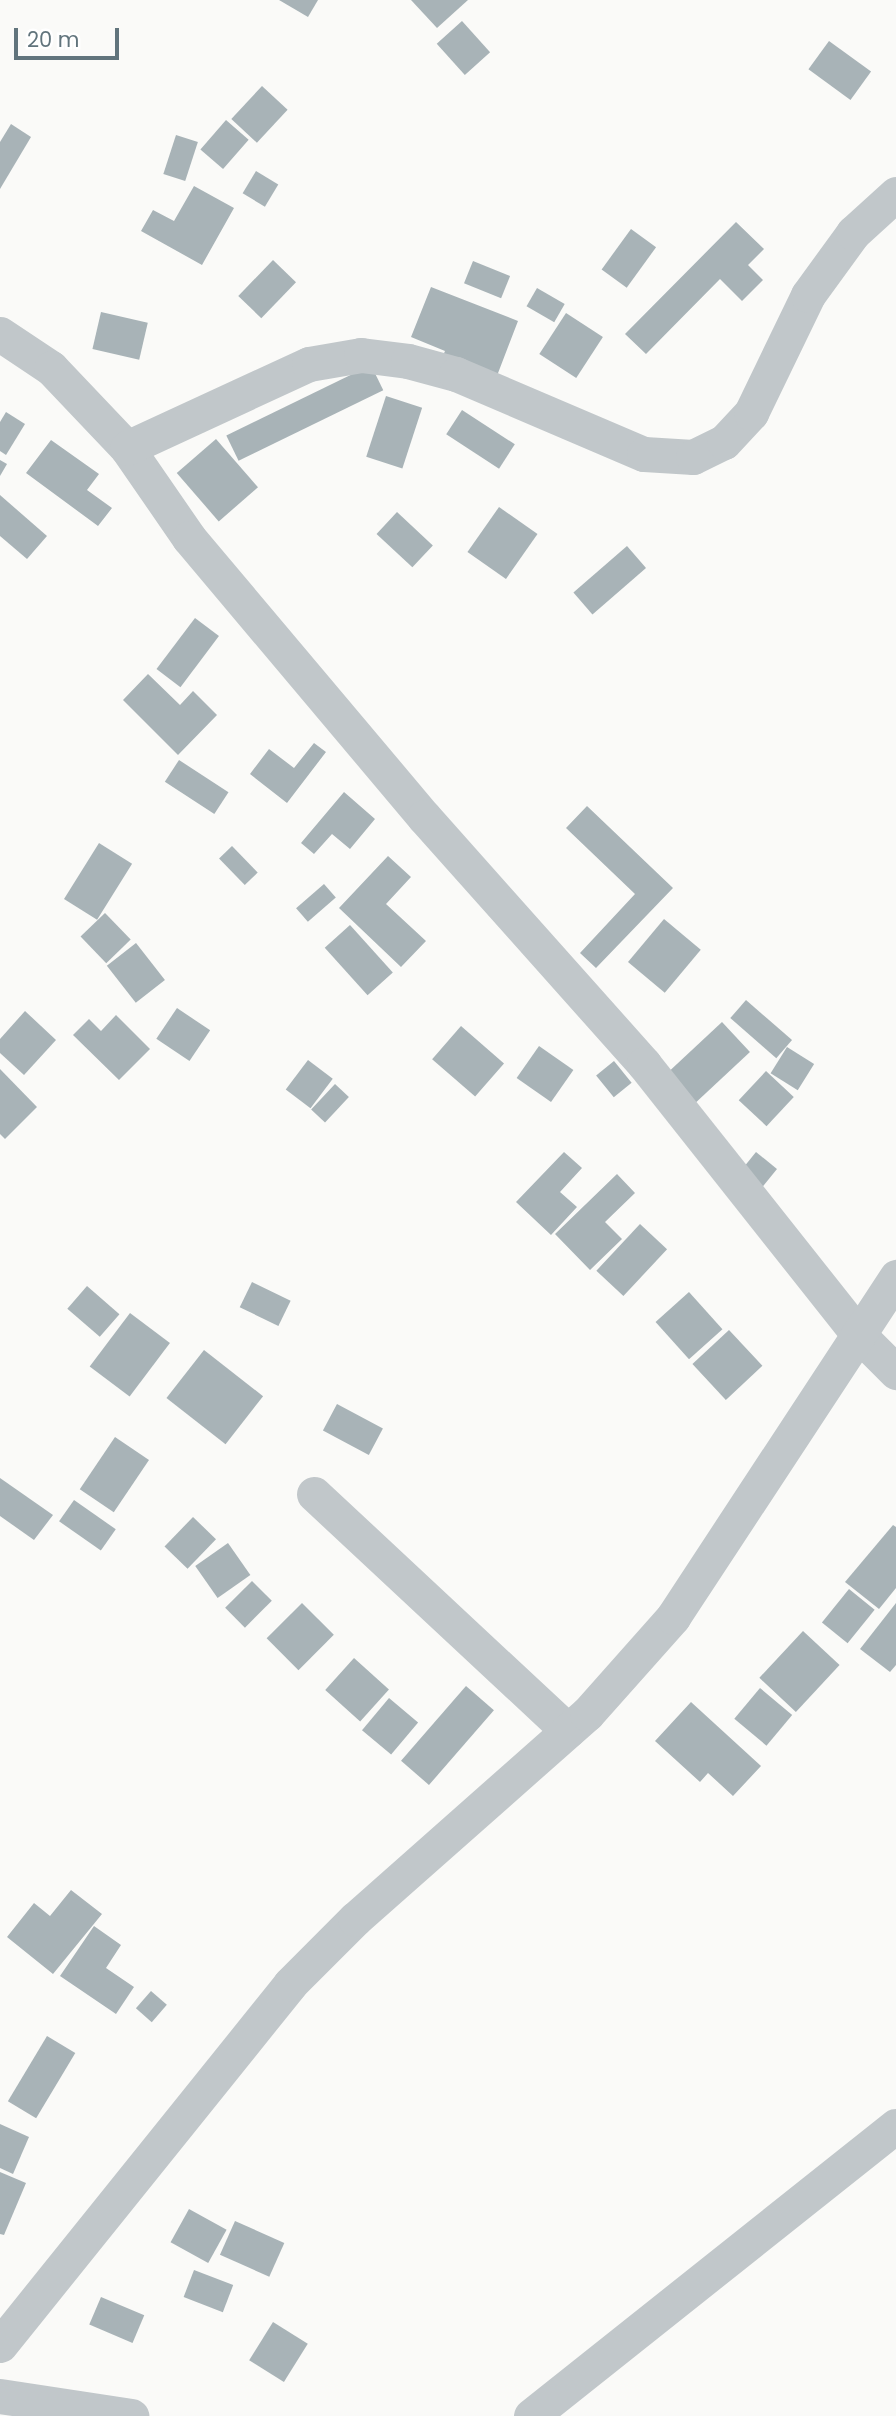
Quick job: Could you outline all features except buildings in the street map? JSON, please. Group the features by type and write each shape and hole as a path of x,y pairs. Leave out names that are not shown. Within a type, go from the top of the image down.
{"street":[{"path":"127,448 309,365 360,355 408,361 456,374 644,454 693,457 724,442 751,413 808,295 853,233 896,194"},
{"path":"0,334 51,368 127,448 189,538 424,817 644,1064 858,1334 896,1372"},
{"path":"0,2345 290,1984 355,1919 587,1714 673,1617 896,1277"},
{"path":"314,1494 568,1731"},
{"path":"531,2416 896,2126"},
{"path":"0,2396 131,2416"}]}
